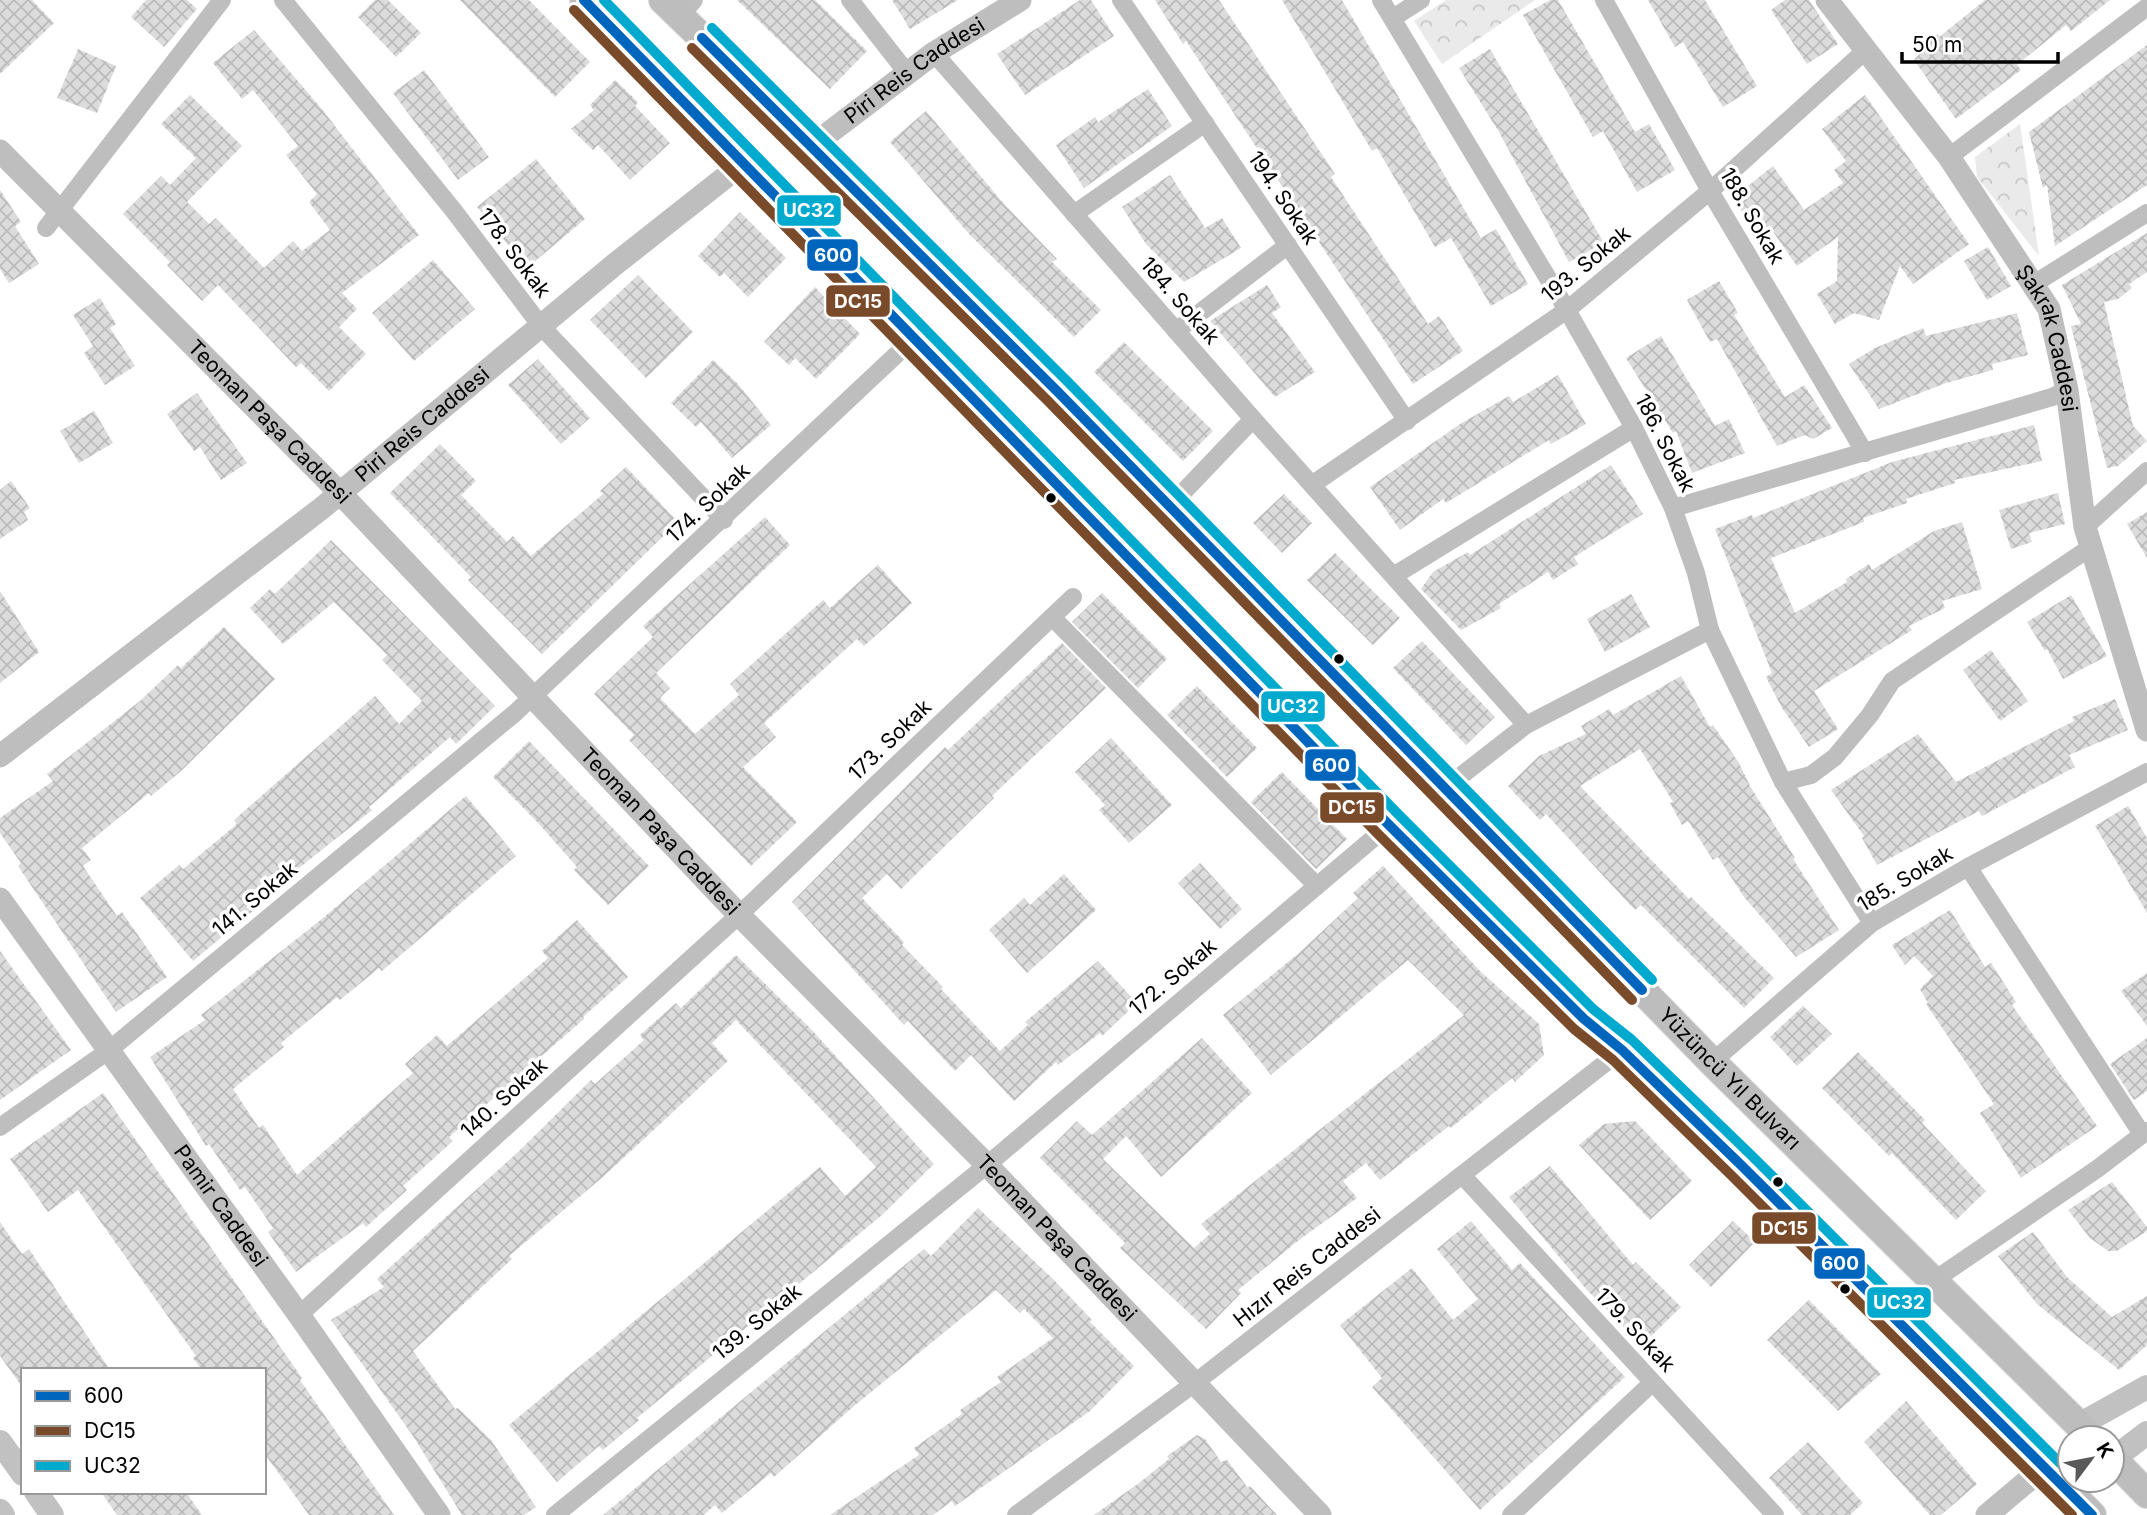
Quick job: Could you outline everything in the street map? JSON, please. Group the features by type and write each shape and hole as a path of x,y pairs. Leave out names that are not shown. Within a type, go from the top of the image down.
{"main road":[{"path":"584,0 1389,825 1584,1019 1622,1050 2092,1515"},
{"name":"Yüzüncü Yıl Bulvarı","path":"679,6 1713,1062 2078,1424"},
{"path":"2095,1424 2147,1387"},
{"path":"2126,1449 2147,1433"},
{"path":"0,1442 21,1471"},
{"path":"2126,1473 2147,1494"},
{"path":"37,1494 52,1515"},
{"path":"0,1511 3,1515"}],"street":[{"path":"46,228 58,208 222,0"},
{"name":"178. Sokak","path":"282,0 454,211 541,326 724,520"},
{"path":"850,0 908,74"},
{"name":"194. Sokak","path":"1121,0 1407,421"},
{"name":"186. Sokak","path":"1381,0 1567,310 1634,428 1673,508 1696,573 1710,630 1783,782 1872,923"},
{"path":"1393,18 1421,0"},
{"name":"188. Sokak","path":"1604,0 1710,191 1865,453"},
{"name":"Şakrak Caddesi","path":"1827,0 1949,157 2049,309 2067,390 2088,537 2147,730"},
{"name":"Piri Reis Caddesi","path":"813,145 934,53 1010,2"},
{"path":"1949,157 2147,7"},
{"name":"193. Sokak","path":"1313,484 1567,310 1710,191 1866,50"},
{"name":"184. Sokak","path":"934,53 1175,331 1526,725"},
{"path":"1074,214 1205,123"},
{"name":"Teoman Paşa Caddesi","path":"0,151 340,493 739,915 987,1165 1320,1515"},
{"name":"Piri Reis Caddesi","path":"0,756 340,493 742,164"},
{"path":"2032,285 2147,213"},
{"path":"1175,331 1288,245"},
{"name":"174. Sokak","path":"531,698 724,520 914,338"},
{"path":"1673,508 2052,397 2067,390"},
{"path":"1170,506 1253,419"},
{"path":"1395,575 1634,428"},
{"path":"1783,782 1811,775 1835,757 1870,715 1892,681 2088,537 2147,471"},
{"name":"173. Sokak","path":"739,915 1073,597"},
{"path":"1052,617 1317,886"},
{"path":"1444,789 1526,725 1710,630"},
{"name":"141. Sokak","path":"0,1127 108,1051 531,698"},
{"name":"185. Sokak","path":"1713,1062 1872,923 1968,867 2147,772"},
{"name":"172. Sokak","path":"987,1165 1389,825"},
{"path":"1933,1282 2145,1133 1968,867"},
{"name":"Pamir Caddesi","path":"0,899 439,1515"},
{"name":"140. Sokak","path":"299,1315 739,915"},
{"name":"Hızır Reis Caddesi","path":"1016,1515 1196,1382 1622,1050"},
{"name":"139. Sokak","path":"555,1515 987,1165"},
{"name":"179. Sokak","path":"1462,1175 1775,1515"},
{"path":"1511,1515 1652,1383"},
{"path":"1987,1515 2043,1468"}],"green space":[{"path":"1446,0 1535,0 1442,64 1414,21"},
{"path":"2020,124 2039,256 1977,177 1975,157"}],"building":[{"path":"0,0 32,0 54,23 0,74"},
{"path":"146,0 187,0 197,9 164,47 131,17"},
{"path":"375,0 388,0 421,33 396,57 358,17"},
{"path":"460,0 529,0 590,62 555,97"},
{"path":"737,0 815,0 867,51 830,89"},
{"path":"892,0 958,0 910,29"},
{"path":"1080,0 1091,0 1114,36 1025,95 997,54"},
{"path":"1155,0 1219,0 1335,174 1331,177 1428,324 1439,316 1463,351 1413,384 1186,41 1183,44"},
{"path":"1282,0 1342,0 1481,238 1496,229 1528,284 1491,306 1451,238 1435,247 1377,148 1372,151"},
{"path":"1550,0 1558,0 1635,132 1649,124 1675,170 1637,192 1603,131 1593,137 1523,15"},
{"path":"1648,0 1705,0 1757,86 1723,107 1683,42 1675,47"},
{"path":"1785,0 1809,0 1838,44 1807,64 1771,10"},
{"path":"1985,0 2110,0 2071,31 2066,25 2017,65 2021,70 1956,119 1914,60 1937,34 1939,37"},
{"path":"254,30 321,108 419,235 342,293 357,309 339,327 366,354 329,391 301,363 296,367 218,285 202,301 167,265 170,262 123,214 161,176 170,185 196,158 161,124 190,95 242,146 187,202 209,224 216,218 264,268 293,241 302,251 330,230 309,202 317,194 286,155 298,146 253,90 242,99 213,63"},
{"path":"2147,45 2147,185 2055,246 2047,185 2043,188 2029,132"},
{"path":"78,49 116,66 97,113 57,98"},
{"path":"1490,49 1604,243 1569,262 1499,132 1459,68"},
{"path":"424,70 489,157 458,180 393,93"},
{"path":"615,80 638,102 635,106 670,143 630,180 598,145 593,150 571,129 594,110 590,105"},
{"path":"1148,89 1172,126 1084,188 1056,145 1095,117 1098,122"},
{"path":"1865,95 1969,244 1913,284 1900,266 1879,320 1854,313 1835,324 1817,294 1837,281 1838,237 1797,266 1769,226 1758,236 1733,198 1773,166 1804,210 1843,183 1834,170 1846,161 1822,129"},
{"path":"926,111 1004,204 1057,259 1052,262 1101,310 1074,337 969,234 890,142"},
{"path":"536,159 585,219 527,268 477,207"},
{"path":"1170,175 1205,228 1222,218 1241,248 1184,282 1146,244 1122,207"},
{"path":"0,190 21,222 15,226 39,264 9,283 0,269"},
{"path":"740,212 786,258 748,297 724,273 720,277 698,256"},
{"path":"2147,233 2147,272 2129,284 2132,288 2118,299 2104,302 2133,426 2147,441 2118,466 2107,468 2071,326 2081,324 2062,285"},
{"path":"1988,247 2011,286 1987,300 1964,261"},
{"path":"433,260 475,309 414,361 372,313"},
{"path":"638,275 693,332 646,378 590,320"},
{"path":"1719,281 1738,313 1734,315 1785,397 1804,385 1832,428 1813,439 1805,435 1777,446 1717,339 1710,342 1687,300"},
{"path":"1267,285 1281,307 1272,313 1315,372 1275,397 1210,321"},
{"path":"815,287 860,334 816,379 795,358 789,365 764,342"},
{"path":"100,298 116,324 110,328 135,366 105,385 84,353 93,346 73,315"},
{"path":"2017,313 2028,355 1992,364 1993,370 1946,383 1879,409 1849,364 1875,348 1923,328 1926,336"},
{"path":"1661,336 1715,426 1729,419 1745,453 1692,473 1676,431 1673,433 1626,358"},
{"path":"1124,342 1213,431 1183,461 1094,372"},
{"path":"538,359 590,418 561,444 508,385"},
{"path":"713,360 737,383 771,425 732,458 701,422 696,427 671,403"},
{"path":"1558,375 1586,424 1551,444 1549,440 1446,503 1443,499 1400,530 1370,487 1460,424 1509,396 1513,402"},
{"path":"197,393 247,463 221,480 200,447 194,451 167,414"},
{"path":"94,411 113,443 79,463 60,431"},
{"path":"2034,425 2042,461 1954,480 1955,483 1906,499 1907,503 1863,518 1864,522 1771,558 1795,613 1847,582 1846,579 1869,564 1872,570 1934,531 1962,522 1982,589 1942,601 1945,608 1909,626 1912,630 1814,691 1838,729 1809,747 1782,708 1766,677 1772,673 1715,529 1752,515 1753,518 1892,462"},
{"path":"440,444 476,481 461,495 507,542 513,536 531,556 603,494 600,491 626,467 678,522 542,654 468,580 471,577 390,493"},
{"path":"1611,465 1643,514 1574,557 1578,564 1553,580 1548,572 1499,604 1501,608 1461,630 1421,589 1433,572 1468,552 1470,555"},
{"path":"11,481 30,508 24,512 28,520 0,539 0,490"},
{"path":"2058,493 2065,524 2029,533 2032,542 2011,549 1999,510"},
{"path":"1284,494 1312,523 1282,553 1253,523"},
{"path":"2147,512 2147,558 2127,524"},
{"path":"765,517 790,545 656,673 670,688 660,698 695,734 739,695 730,684 823,600 830,608 878,565 912,603 864,646 857,639 764,723 776,737 743,767 797,822 751,866 629,740 634,735 594,694 653,637 643,626"},
{"path":"331,540 495,706 456,744 450,737 369,807 372,810 275,887 278,890 193,961 140,898 179,865 183,869 237,824 234,820 375,696 399,724 422,701 382,660 387,655 334,602 283,644 250,608 270,589 275,594"},
{"path":"1335,553 1400,618 1373,645 1307,580"},
{"path":"0,591 39,652 0,683"},
{"path":"1102,593 1167,659 1138,688 1072,622"},
{"path":"1631,594 1650,627 1605,652 1587,619"},
{"path":"2071,595 2107,656 2063,679 2047,649 2045,651 2027,622"},
{"path":"224,627 275,679 180,772 151,796 149,793 82,848 91,860 83,866 117,916 122,912 167,977 116,1012 18,866 21,863 0,833 0,818 53,781 47,774 140,701 178,665 181,668"},
{"path":"1422,641 1495,717 1466,745 1393,668"},
{"path":"1062,643 1106,688 992,796 994,798 901,889 887,874 862,898 904,942 902,945 943,987 941,989 1000,1051 1028,1025 1025,1022 1098,961 1137,1003 1102,1036 1100,1033 1058,1065 1056,1062 1014,1101 971,1055 955,1071 908,1021 904,1025 792,902 945,747 948,750"},
{"path":"1991,650 2028,701 2000,721 1963,670"},
{"path":"1681,676 1710,727 1713,725 1739,763 1750,786 1795,858 1793,859 1839,930 1796,957 1744,897 1718,857 1713,860 1688,821 1682,825 1670,803 1673,802 1640,749 1580,786 1689,899 1691,897 1774,978 1744,1008 1641,905 1635,910 1546,814 1540,820 1508,786 1539,756 1586,734 1581,726 1609,709 1613,715"},
{"path":"1197,686 1257,748 1227,777 1167,715"},
{"path":"2115,699 2128,730 2069,755 2075,767 1982,816 1979,811 1877,865 1862,838 1864,836 1831,790 1918,734 1956,782 2074,721 2072,717"},
{"path":"1111,738 1172,805 1129,843 1099,810 1105,805 1075,772"},
{"path":"529,741 649,866 608,905 574,870 577,867 539,824 493,777"},
{"path":"1282,772 1347,839 1316,869 1251,802"},
{"path":"466,796 516,856 382,971 379,968 340,1000 337,997 281,1043 284,1047 233,1089 259,1128 263,1125 297,1175 413,1073 405,1064 437,1035 447,1046 548,958 542,951 577,920 628,977 449,1137 453,1141 403,1186 407,1190 366,1227 363,1223 296,1272 268,1232 273,1228 245,1187 240,1190 209,1144 206,1146 150,1057 205,1020 201,1015 323,918"},
{"path":"2128,806 2147,838 2147,913 2095,826"},
{"path":"1200,863 1242,909 1220,929 1178,883"},
{"path":"1383,866 1480,971 1539,1024 1544,1055 1515,1082 1512,1078 1451,1128 1449,1126 1380,1180 1366,1163 1343,1181 1357,1198 1299,1240 1238,1290 1241,1293 1206,1329 1120,1248 1125,1243 1040,1158 1077,1121 1092,1135 1202,1038 1252,1093 1161,1177 1126,1136 1103,1159 1194,1248 1210,1234 1201,1224 1464,1015 1408,960 1271,1075 1223,1015 1299,953 1358,898 1353,893"},
{"path":"1064,874 1096,910 1027,973 989,930 1024,898 1030,905"},
{"path":"1950,910 1985,967 1991,963 2016,1002 2012,1005 2097,1126 2021,1178 1980,1113 1994,1104 1926,1004 1928,1003 1920,989 1933,976 1914,956 1905,965 1892,945"},
{"path":"0,951 71,1050 0,1100"},
{"path":"736,955 811,1029 934,1164 882,1215 637,1418 639,1420 603,1450 599,1446 557,1482 509,1425 820,1167 845,1196 876,1167 736,1020 712,1043 728,1061 604,1176 509,1256 512,1259 413,1351 455,1409 458,1408 491,1440 536,1507 524,1515 462,1515 413,1436 331,1320 384,1287 377,1279 517,1153 591,1080 595,1084 644,1040 640,1035 676,1003 681,1008"},
{"path":"2147,973 2147,1026 2121,991"},
{"path":"1803,1006 1832,1034 1797,1066 1770,1037"},
{"path":"2147,1038 2147,1091 2134,1100 2110,1064"},
{"path":"1858,1052 1925,1120 1922,1123 1986,1191 1956,1220 1892,1153 1889,1156 1822,1088"},
{"path":"103,1093 394,1515 309,1515 266,1456 266,1368 200,1368 193,1358 196,1356 78,1190 48,1212 10,1159"},
{"path":"1635,1121 1692,1181 1650,1220 1579,1145 1604,1124"},
{"path":"1550,1166 1633,1265 1636,1262 1681,1307 1642,1345 1587,1290 1509,1197"},
{"path":"2112,1182 2147,1227 2147,1231 2117,1251 2108,1251 2090,1238 2068,1210"},
{"path":"978,1208 1053,1279 1092,1320 1090,1322 1134,1366 1090,1411 955,1506 952,1501 933,1515 830,1515 919,1455 914,1448 962,1414 960,1410 1001,1382 997,1377 1053,1338 1024,1309 1020,1313 996,1290 854,1406 774,1477 771,1473 722,1513 715,1505 704,1515 603,1515 924,1249 931,1256"},
{"path":"1471,1221 1512,1270 1520,1263 1625,1377 1480,1510 1372,1387 1382,1378 1340,1325 1412,1268 1453,1320 1478,1299 1437,1249"},
{"path":"1733,1221 1755,1242 1711,1287 1689,1265"},
{"path":"0,1222 22,1254 29,1249 109,1368 21,1368 21,1385 0,1356"},
{"path":"2033,1232 2067,1277 2112,1317 2147,1296 2147,1345 2119,1370 2037,1304 1998,1256"},
{"path":"1809,1300 1881,1374 1838,1411 1767,1340"},
{"path":"1906,1401 1977,1484 1941,1515 1930,1515 1864,1442"},
{"path":"1197,1435 1205,1439 1221,1462 1227,1460 1248,1488 1250,1486 1277,1515 1094,1515 1139,1483 1169,1459 1167,1456"},
{"path":"1808,1442 1863,1503 1850,1515 1802,1515 1769,1478"},
{"path":"102,1494 187,1494 202,1515 117,1515"}],"transit line":[{"name":"600","path":"584,0 1389,825 1584,1019 1622,1050 1741,1165 2092,1515"},
{"name":"UC32","path":"604,0 1399,815 1593,1009 1632,1040 1751,1155 2056,1459"},
{"name":"DC15","path":"574,10 1379,835 1574,1029 1613,1060 1731,1175 2072,1515"},
{"name":"UC32","path":"712,28 1068,382 1652,980"},
{"name":"600","path":"702,38 1058,392 1642,990"},
{"name":"DC15","path":"692,48 1048,401 1632,1000"}]}
